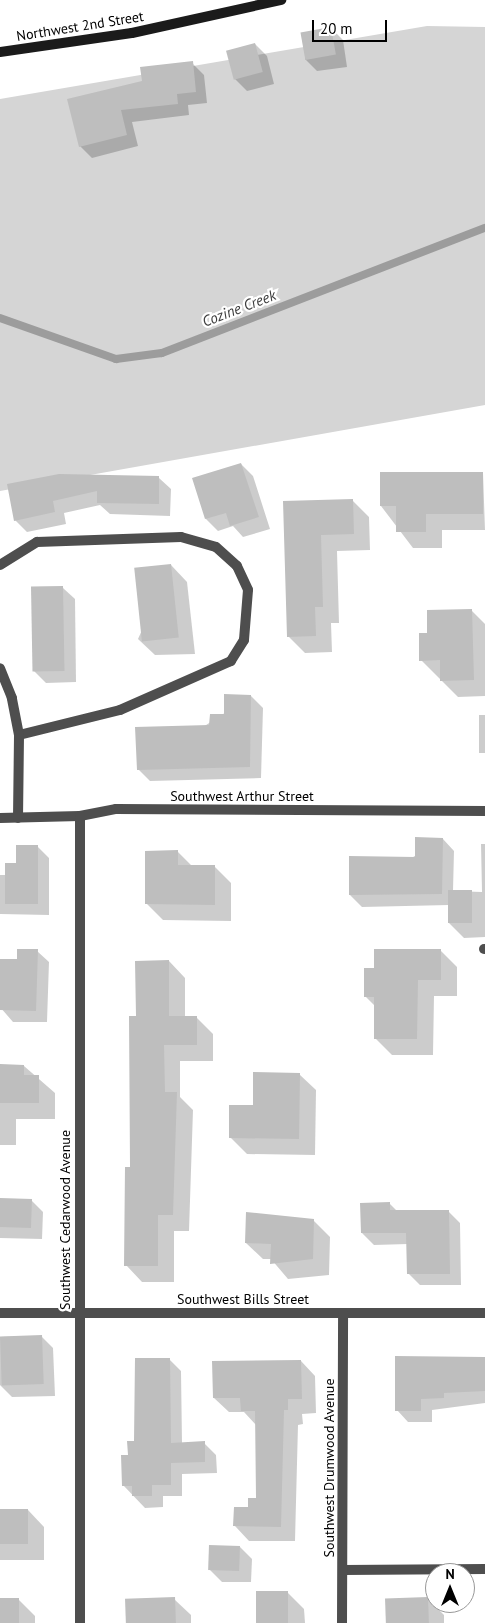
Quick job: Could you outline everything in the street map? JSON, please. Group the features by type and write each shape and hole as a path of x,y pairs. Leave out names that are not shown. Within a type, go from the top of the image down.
{"main road":[{"name":"Northwest 2nd Street","path":"0,52 132,33 281,0"}],"street":[{"path":"0,565 37,542 181,537 216,546 237,566 248,590 244,640 231,662 120,710 19,734"},
{"path":"0,668 12,698 19,734 18,818"},
{"name":"Southwest Arthur Street","path":"0,818 80,816 116,809 485,812"},
{"name":"Southwest Cedarwood Avenue","path":"80,816 80,1623"},
{"name":"Southwest Bills Street","path":"0,1313 485,1313"},
{"name":"Southwest Drumwood Avenue","path":"342,1623 343,1313"},
{"path":"343,1570 485,1568"}],"shaded area":[{"path":"427,26 485,27 485,405 0,491 0,99"}],"building":[{"path":"331,27 336,55 305,60 300,32"},
{"path":"255,43 263,72 234,80 226,51"},
{"path":"193,61 196,92 177,94 178,104 121,110 127,135 79,147 67,99 142,81 140,67"},
{"path":"241,463 259,517 230,526 226,513 205,519 192,478"},
{"path":"380,472 483,472 483,514 426,514 426,532 396,532 396,506 380,506"},
{"path":"59,474 159,476 159,504 97,503 97,491 53,501 55,512 14,521 7,484"},
{"path":"353,499 354,534 321,535 323,607 315,607 316,636 287,637 283,501"},
{"path":"171,564 179,638 142,641 134,568"},
{"path":"63,586 64,671 32,672 31,587"},
{"path":"472,609 474,680 440,681 440,660 419,661 419,633 427,633 427,610"},
{"path":"224,694 251,695 250,767 137,770 135,727 209,725 210,714 224,714"},
{"path":"415,837 443,838 442,894 349,895 349,856 415,857"},
{"path":"16,845 38,845 38,904 5,904 5,863 16,863"},
{"path":"178,850 178,865 215,865 215,905 145,904 145,851"},
{"path":"448,890 472,890 472,923 448,923"},
{"path":"17,949 38,949 36,1011 0,1010 0,959 17,959"},
{"path":"374,949 441,949 441,980 418,980 417,1039 374,1039 374,997 364,997 364,968 374,968"},
{"path":"169,960 169,1016 197,1016 197,1045 164,1045 165,1092 177,1092 173,1215 158,1215 158,1266 124,1266 125,1167 130,1167 129,1016 136,1016 135,961"},
{"path":"0,1064 24,1065 24,1075 39,1075 39,1103 0,1103"},
{"path":"253,1072 300,1073 299,1139 229,1138 229,1105 253,1105"},
{"path":"0,1198 32,1199 31,1228 0,1227"},
{"path":"390,1202 390,1210 449,1210 450,1274 407,1274 406,1233 361,1233 360,1203"},
{"path":"246,1212 314,1219 313,1259 270,1264 271,1244 245,1243"},
{"path":"42,1335 44,1384 2,1385 0,1336"},
{"path":"395,1356 485,1357 485,1391 444,1393 444,1398 421,1399 421,1411 395,1411"},
{"path":"135,1358 170,1358 171,1443 205,1441 205,1462 171,1463 171,1485 152,1485 152,1496 132,1496 132,1486 122,1486 121,1455 128,1455 127,1441 134,1441"},
{"path":"301,1360 302,1399 288,1399 288,1410 284,1410 281,1527 233,1526 234,1507 248,1507 248,1498 256,1498 255,1411 241,1411 240,1398 213,1398 212,1361"},
{"path":"0,1509 28,1509 28,1544 0,1544"},
{"path":"209,1545 240,1546 239,1571 208,1570"},
{"path":"256,1591 288,1591 288,1623 256,1623"},
{"path":"175,1597 176,1623 126,1623 125,1599"},
{"path":"425,1597 425,1613 429,1613 429,1623 386,1623 385,1599"},
{"path":"0,1598 19,1598 19,1623 0,1623"}],"waterway":[{"name":"Cozine Creek","path":"0,318 116,359 162,353 485,228"}]}
